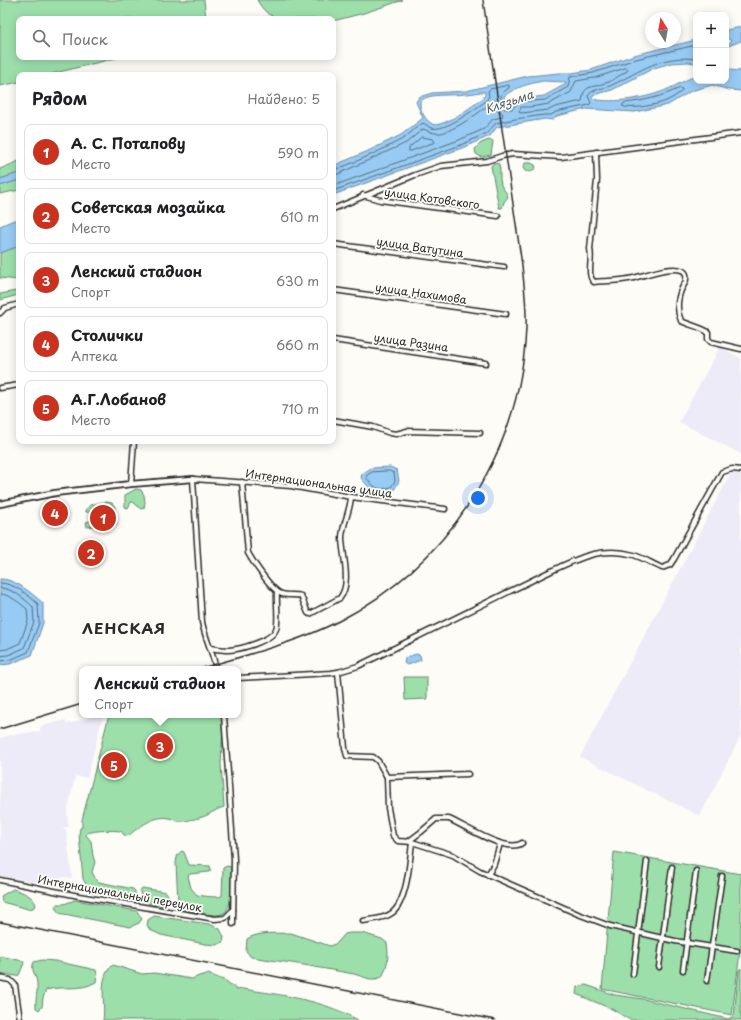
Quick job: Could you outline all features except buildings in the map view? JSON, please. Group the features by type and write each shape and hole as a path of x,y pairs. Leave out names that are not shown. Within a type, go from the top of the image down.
{"street":[{"path":"336,208 363,195 442,166 487,162 502,156 513,154 561,156 741,134"},
{"path":"596,152 597,180 590,249 592,258 591,280 594,282 627,279 670,268 679,269 684,272 686,276 677,305 677,310 681,321 692,326 703,328 708,332 709,341 741,349"},
{"name":"улица Котовского","path":"363,195 380,200 498,216"},
{"name":"улица Ватутина","path":"336,244 504,267"},
{"name":"улица Нахимова","path":"336,290 506,314"},
{"path":"0,313 5,308 16,305"},
{"name":"улица Разина","path":"336,340 486,363"},
{"path":"0,388 16,385"},
{"path":"336,421 373,427 396,434 407,431 480,433"},
{"path":"131,484 134,444"},
{"path":"241,678 338,672 358,666 551,571 598,552 616,552 634,556 662,568 670,565 722,472 732,469 741,470"},
{"path":"193,479 202,622 215,666"},
{"name":"Интернациональная улица","path":"0,504 56,493 131,484 193,479 291,486 351,497 445,509"},
{"path":"242,482 248,554 277,592 284,595 301,596 308,613 310,614 340,598 343,594 345,586 343,534 350,508 351,497"},
{"path":"210,648 229,650 255,643 271,636 277,628 277,592"},
{"path":"338,672 344,748 347,756 373,757 378,761 387,777 388,808 394,836 398,841 410,842 453,855 488,875 578,914 610,926 686,943 736,951"},
{"path":"224,718 234,859 233,924"},
{"path":"387,777 468,774"},
{"path":"363,921 382,918 398,908 410,867 410,842 436,819 449,819 500,844 519,846 522,843"},
{"path":"488,875 494,864 500,844"},
{"path":"633,974 646,861"},
{"path":"659,967 672,867"},
{"path":"683,970 696,871"},
{"path":"707,981 722,876"},
{"name":"Интернациональный переулок","path":"0,880 79,896 215,919 225,918 233,910"},
{"path":"0,978 10,980 15,985 20,1020"}],"shaded area":[{"path":"720,347 741,358 741,454 679,422"},
{"path":"736,472 741,474 741,735 700,816 580,757 731,473"},
{"path":"89,718 102,718 87,778 75,776 67,814 69,827 62,828 66,829 72,878 62,877 61,881 52,880 50,885 0,876 0,738 40,731 40,727 65,720 67,724"}],"green space":[{"path":"0,0 204,0 206,16 16,16 16,60 108,60 59,72 16,72 16,83 0,86"},
{"path":"257,0 403,0 336,20 336,16 272,16"},
{"path":"489,140 493,141 491,155 481,157 476,154 475,149 481,143"},
{"path":"16,162 16,174 0,179 0,169"},
{"path":"494,163 499,164 501,185 508,197 502,208 499,208 491,166"},
{"path":"525,163 531,163 535,165 536,168 530,172 525,171 523,168"},
{"path":"16,181 16,191 0,194 0,186"},
{"path":"16,247 16,280 0,278 0,253"},
{"path":"16,291 16,296 0,300 0,294"},
{"path":"136,489 141,490 144,495 144,508 141,509 133,502 131,502 128,508 125,507 125,495"},
{"path":"107,502 112,503 115,509 101,512 86,512 90,505"},
{"path":"102,518 116,522 117,524 113,527 102,525 87,527 86,522"},
{"path":"404,677 427,677 427,699 405,700"},
{"path":"108,718 222,718 223,727 221,764 224,807 203,817 186,821 177,821 171,818 158,818 142,826 128,836 124,835 121,831 108,830 87,833 86,835 91,841 95,862 92,872 95,878 99,882 133,889 135,891 135,897 133,898 89,890 83,879 79,834 80,828 82,827 82,820"},
{"path":"182,851 184,852 189,865 210,866 211,870 209,872 190,874 188,876 191,888 197,895 213,897 222,896 223,868 227,866 231,867 230,900 226,911 222,914 208,914 182,910 178,902 176,863 178,855"},
{"path":"614,852 741,874 741,944 732,1015 602,989"},
{"path":"142,888 166,892 168,895 167,904 158,905 141,901 140,891"},
{"path":"13,889 30,896 36,905 33,908 28,909 2,902 1,896"},
{"path":"75,900 137,911 142,919 139,923 130,927 59,913 55,907 57,904 64,904"},
{"path":"154,916 209,924 220,929 224,937 223,942 217,945 205,944 161,935 150,930 147,925 148,920"},
{"path":"269,933 291,933 330,946 337,943 345,934 350,933 362,933 382,939 387,943 388,952 388,960 384,973 382,977 370,979 354,974 251,957 246,951 247,939 252,936"},
{"path":"0,956 23,961 24,963 19,975 15,976 0,973"},
{"path":"42,960 55,961 96,970 96,982 84,987 46,990 42,1007 39,1010 36,1008 37,983 33,965 34,962"},
{"path":"113,965 142,974 154,973 192,979 208,974 226,981 237,990 243,989 302,999 345,1013 358,1020 103,1020 103,991 105,976"},
{"path":"741,968 741,1020 630,1020 612,1009 576,994 577,987 586,985 615,995 643,999 728,1019 734,1016 739,970"}],"water":[{"path":"741,27 741,41 729,46 731,41 729,39 729,29"},
{"path":"693,41 693,63 671,63 654,68 612,90 593,95 593,99 610,101 651,95 693,77 693,84 729,84 729,70 741,71 741,91 729,90 712,85 691,91 668,105 635,112 586,109 557,116 553,120 545,119 497,127 490,136 462,148 336,194 336,165 401,135 423,118 416,102 419,97 432,93 466,91 528,76 591,70 634,55 663,48 681,48 681,44","holes":["543,81 566,82 566,84 544,96 529,98 523,97 514,100 511,105 507,106 505,103 504,96 522,86","480,92 485,92 485,95 473,106 458,116 437,125 432,124 427,120 422,112 420,104 421,101 430,96 460,95"]},
{"path":"16,174 16,181 0,186 0,179"},
{"path":"16,220 16,247 0,253 0,226"},
{"path":"390,467 397,470 399,481 394,490 382,493 374,492 361,478 362,474 371,468"},
{"path":"0,579 12,581 43,603 43,623 32,655 10,664 0,665"},
{"path":"416,654 420,655 421,660 407,665 404,663 405,658"}],"railway":[{"path":"209,666 306,636 339,621 378,597 414,568 445,536 472,499 494,460 510,418 521,374 526,328 526,312 522,265 483,0"},
{"path":"0,729 79,705"},
{"path":"0,922 495,1020"}],"place":[{"name":"Столички","path":"55,513"},
{"name":"А. С. Потапову","path":"103,518"},
{"name":"Советская мозайка","path":"91,553"},
{"name":"Ленский стадион","path":"160,746"},
{"name":"А.Г.Лобанов","path":"114,765"}],"district":[{"name":"ЛЕНСКАЯ","path":"124,627"}],"water label":[{"name":"Клязьма","path":"509,101"}]}
